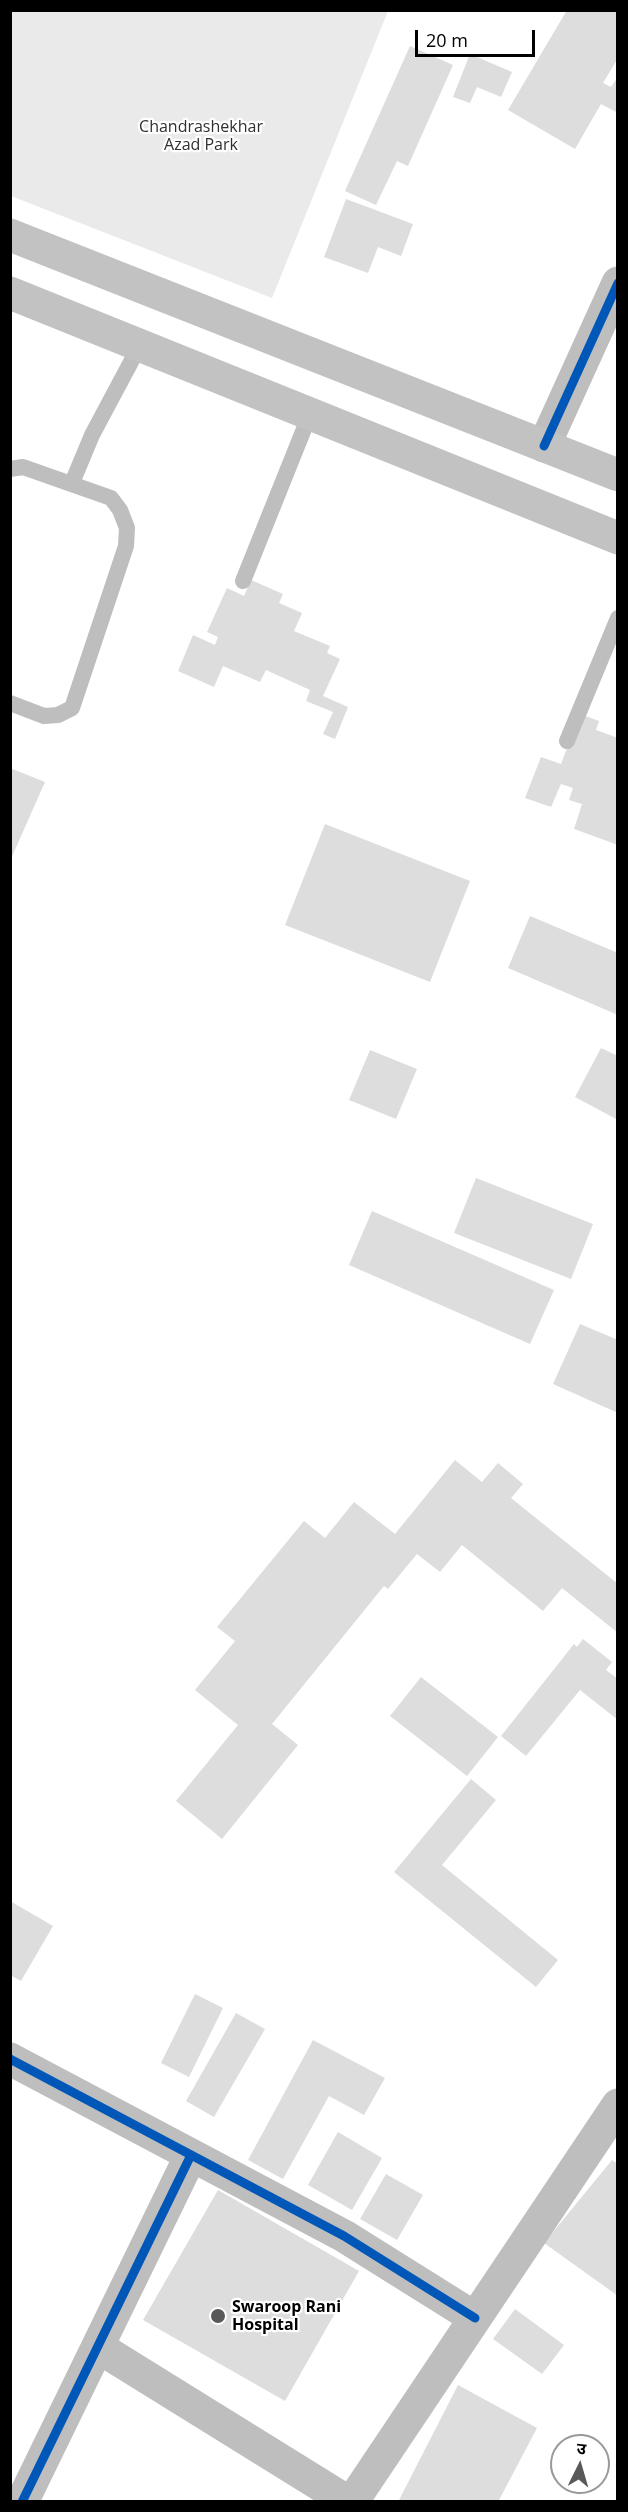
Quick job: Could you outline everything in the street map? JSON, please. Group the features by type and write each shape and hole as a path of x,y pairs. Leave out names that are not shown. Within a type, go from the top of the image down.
{"main road":[{"path":"10,235 618,475"},
{"path":"10,293 618,538"}],"street":[{"path":"544,446 618,284"},
{"path":"10,2059 344,2236 475,2318"},
{"path":"352,2502 618,2105"},
{"path":"22,2502 191,2155"},
{"path":"98,2347 348,2502"}],"lane":[{"path":"72,483 93,435 140,345"},
{"path":"243,581 310,414"},
{"path":"10,469 23,467 111,498 120,510 127,528 126,546 72,708 58,715 44,716 10,703"},
{"path":"567,741 618,618"}],"green space":[{"name":"Chandrashekhar Azad Park","path":"10,11 388,11 272,298 11,196"}],"building":[{"path":"567,10 618,10 618,58 603,83 611,87 618,77 618,113 601,104 575,149 508,110"},
{"path":"410,46 453,65 408,166 397,161 376,205 345,191"},
{"path":"470,54 512,72 501,97 477,87 470,103 453,97"},
{"path":"346,199 413,224 401,256 378,247 368,273 324,257"},
{"path":"251,580 283,594 279,603 302,613 294,631 330,646 327,653 340,659 323,696 348,707 335,739 323,734 333,712 306,701 310,690 266,670 260,682 223,666 214,687 178,671 193,635 215,645 218,637 207,632 227,588 244,596"},
{"path":"580,714 599,721 596,730 618,738 618,845 574,829 582,804 569,800 573,788 561,784 551,807 525,798 541,757 561,764"},
{"path":"10,768 45,782 10,861"},
{"path":"325,824 470,881 430,982 285,925"},
{"path":"530,916 618,953 618,1015 508,968"},
{"path":"601,1048 618,1056 618,1120 575,1097"},
{"path":"370,1050 417,1069 396,1119 349,1100"},
{"path":"476,1178 593,1224 571,1279 454,1233"},
{"path":"372,1211 554,1290 530,1344 349,1265"},
{"path":"580,1324 618,1340 618,1413 553,1384"},
{"path":"455,1460 482,1482 498,1463 523,1484 511,1498 618,1584 618,1633 562,1588 543,1611 462,1545 440,1572 417,1554 388,1589 384,1586 272,1724 298,1745 222,1839 176,1801 238,1725 195,1690 235,1641 217,1627 304,1521 325,1538 354,1502 395,1534"},
{"path":"583,1639 612,1662 606,1670 618,1679 618,1720 580,1690 526,1756 501,1736 574,1644 577,1647"},
{"path":"421,1677 498,1737 467,1776 390,1716"},
{"path":"471,1779 496,1800 442,1865 558,1960 536,1987 394,1872"},
{"path":"10,1901 53,1926 21,1981 10,1975"},
{"path":"195,1994 223,2008 189,2077 161,2063"},
{"path":"236,2013 265,2029 214,2117 186,2101"},
{"path":"313,2040 385,2078 364,2115 329,2096 283,2179 248,2160"},
{"path":"338,2132 382,2158 352,2210 308,2185"},
{"path":"612,2160 618,2164 618,2296 544,2243"},
{"path":"386,2174 423,2195 397,2240 360,2219"},
{"path":"218,2190 359,2271 285,2401 143,2320"},
{"path":"515,2309 564,2345 542,2374 493,2339"},
{"path":"458,2385 537,2428 498,2502 398,2502"}],"cycle path":[{"path":"544,446 618,283"},
{"path":"10,2059 344,2236 475,2318"},
{"path":"22,2502 191,2155"}],"place":[{"name":"Swaroop Rani Hospital","path":"218,2316"}]}
